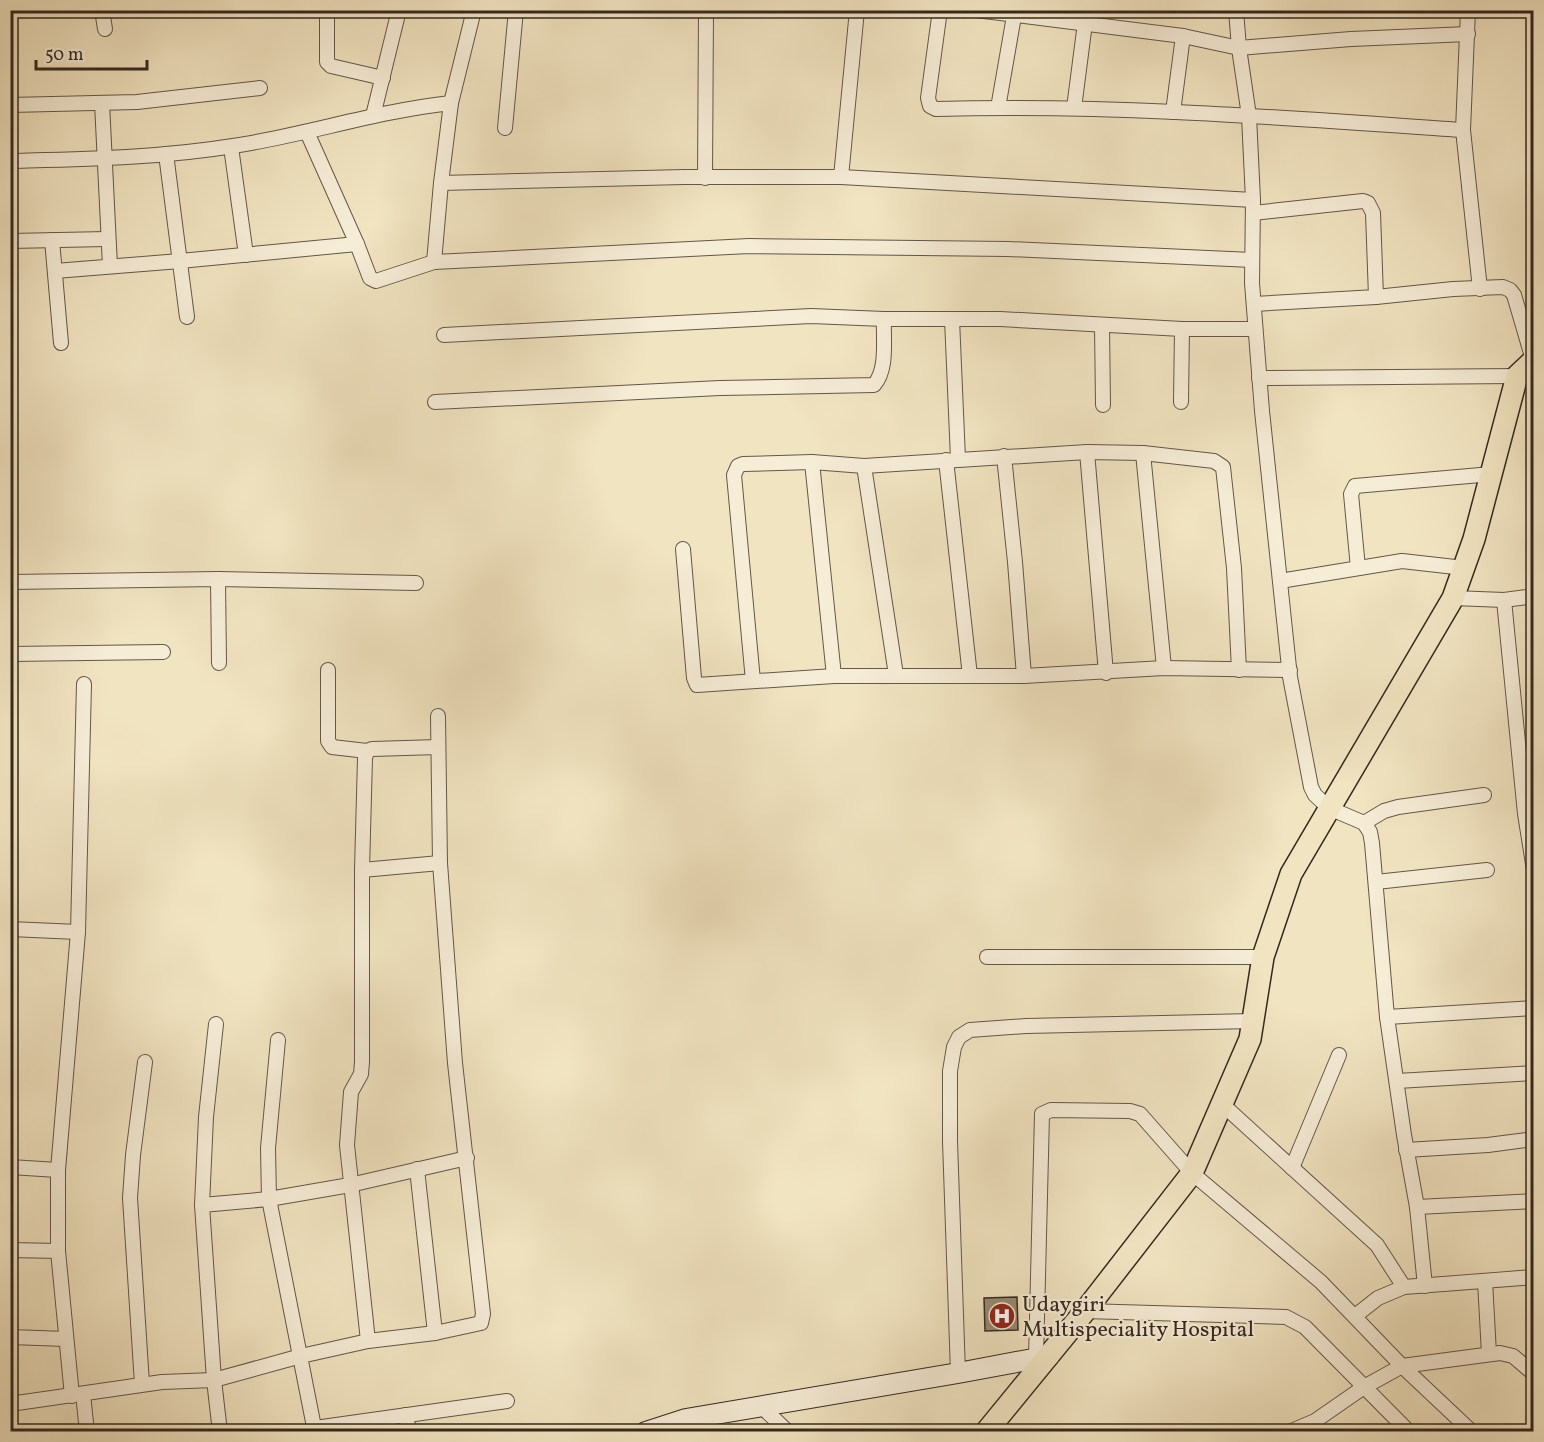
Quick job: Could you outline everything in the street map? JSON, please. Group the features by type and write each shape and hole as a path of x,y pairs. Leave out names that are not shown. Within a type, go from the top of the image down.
{"main road":[{"path":"986,1431 1042,1357 1085,1311 1192,1173 1250,1039 1263,957 1291,874 1453,598 1474,539 1517,376 1533,360"}],"street":[{"path":"102,10 105,29"},
{"path":"327,10 327,62 331,66 382,78"},
{"path":"373,116 399,10"},
{"path":"424,266 441,183 451,103 474,10"},
{"path":"505,128 516,10"},
{"path":"705,178 706,10"},
{"path":"841,177 857,10"},
{"path":"940,10 928,98 930,106 936,109 1074,108 1250,116 1463,130"},
{"path":"976,10 1183,36 1239,48 1351,39 1468,34"},
{"path":"1236,10 1239,48 1250,116 1252,260 1259,378 1290,670 1308,778 1315,795 1329,808 1364,823 1370,832 1387,1017 1417,1207 1425,1286"},
{"path":"1468,10 1463,130 1480,289"},
{"path":"998,108 1014,16"},
{"path":"1074,108 1085,23"},
{"path":"1173,112 1183,36"},
{"path":"10,105 137,102 260,88"},
{"path":"102,103 110,266"},
{"path":"10,161 104,159 231,147 373,116 451,103"},
{"path":"307,132 370,278 376,281 424,266 749,246 1008,249 1252,260"},
{"path":"231,147 246,255"},
{"path":"166,154 187,317"},
{"path":"441,183 684,177 841,177 1253,206 1363,201 1368,203 1373,213 1376,297"},
{"path":"10,241 107,239"},
{"path":"52,240 61,343"},
{"path":"55,271 357,244"},
{"path":"1254,304 1503,287 1514,295 1533,360"},
{"path":"444,335 811,316 884,320 1000,319 1182,329 1255,329"},
{"path":"952,319 952,460 970,676"},
{"path":"435,402 720,388 874,385 880,379 883,369 884,320"},
{"path":"1102,325 1103,405"},
{"path":"1181,402 1182,329"},
{"path":"1259,378 1517,376"},
{"path":"1086,452 1106,673"},
{"path":"753,681 734,475 736,468 743,464 812,462 864,465 1086,452 1143,453 1214,461 1223,467 1234,568 1239,670"},
{"path":"1143,453 1164,668"},
{"path":"1004,456 1016,562 1024,676"},
{"path":"812,462 834,676"},
{"path":"864,465 896,675"},
{"path":"1358,568 1350,494 1355,486 1492,474"},
{"path":"682,549 695,682 701,686 834,676 1024,676 1164,668 1290,670"},
{"path":"1280,580 1402,561 1464,568"},
{"path":"218,579 219,663"},
{"path":"10,582 218,579 416,583"},
{"path":"1453,598 1504,600 1533,596"},
{"path":"1504,600 1527,771 1533,870"},
{"path":"10,654 163,652"},
{"path":"328,670 328,741 332,747 367,751 438,747"},
{"path":"84,684 78,932 58,1170 58,1251 66,1339 87,1431"},
{"path":"10,1404 142,1384 214,1380 301,1356 368,1341 435,1333 477,1325 483,1319 455,1063 440,863 438,716"},
{"path":"367,751 364,758 362,870 362,1062 361,1074 351,1092 347,1145 368,1341"},
{"path":"1364,823 1384,811 1398,807 1484,795"},
{"path":"362,870 440,863"},
{"path":"1376,882 1487,870"},
{"path":"10,929 78,932"},
{"path":"987,957 1263,957"},
{"path":"1387,1017 1533,1008"},
{"path":"958,1373 950,1141 951,1071 954,1047 960,1037 970,1030 1026,1026 1253,1021"},
{"path":"216,1024 206,1117 202,1205 214,1380 220,1431"},
{"path":"278,1040 268,1148 269,1199 315,1430 507,1401"},
{"path":"1292,1168 1339,1055"},
{"path":"142,1384 130,1198 145,1062"},
{"path":"1397,1082 1533,1073"},
{"path":"1222,1104 1377,1245 1404,1287"},
{"path":"646,1431 686,1419 1042,1357 1042,1114 1051,1110 1130,1111 1140,1114 1192,1173 1321,1282 1402,1366 1472,1431"},
{"path":"1407,1150 1488,1145 1533,1138"},
{"path":"202,1205 269,1199 350,1185 467,1158"},
{"path":"10,1167 58,1170"},
{"path":"417,1169 435,1333"},
{"path":"1417,1207 1533,1201"},
{"path":"10,1251 58,1251"},
{"path":"1355,1316 1378,1298 1404,1287 1533,1277"},
{"path":"1485,1281 1489,1353"},
{"path":"1085,1311 1286,1317 1305,1327 1409,1431"},
{"path":"10,1337 66,1339"},
{"path":"1289,1431 1315,1421 1364,1387 1402,1366 1489,1353 1506,1353 1513,1356 1533,1374"},
{"path":"761,1406 788,1431"},
{"path":"406,1415 409,1431"}],"building":[{"path":"1017,1297 1018,1330 985,1331 984,1298"}],"place":[{"name":"Udaygiri Multispeciality Hospital","path":"1002,1316"}]}
